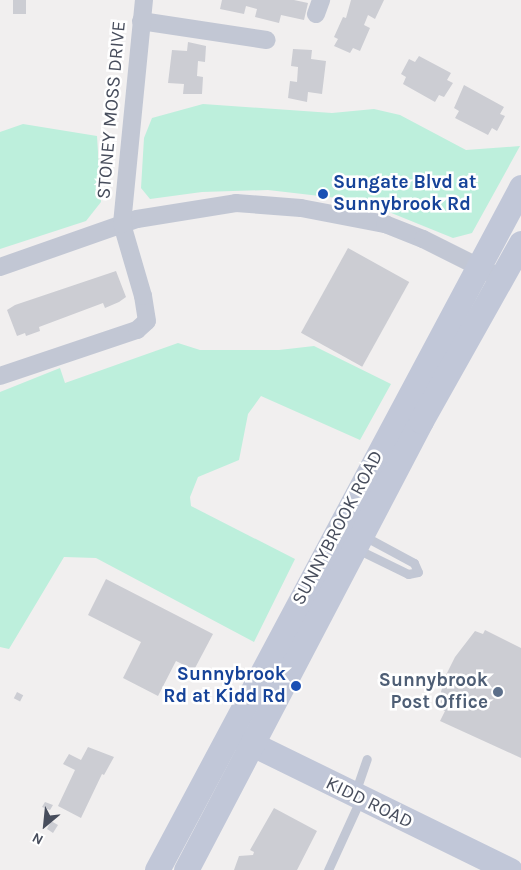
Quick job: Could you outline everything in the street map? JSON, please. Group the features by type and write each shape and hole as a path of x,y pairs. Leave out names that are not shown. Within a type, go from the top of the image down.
{"main road":[{"name":"SUNNYBROOK ROAD","path":"157,870 477,266 521,187"},
{"name":"SUNNYBROOK ROAD","path":"186,870 358,541 521,242"},
{"name":"KIDD ROAD","path":"229,733 357,798 510,870"}],"street":[{"name":"STONEY MOSS DRIVE","path":"122,224 144,0"},
{"path":"141,21 267,40"},
{"path":"0,267 122,224 206,206 236,203 302,208 385,224 423,239 501,278"},
{"path":"0,376 137,330 147,321 143,296 122,224"}],"lane":[{"path":"358,541 414,563 418,572 408,574 358,541"},
{"path":"328,870 357,798 367,759"},
{"path":"519,870 521,866"}],"green space":[{"path":"203,104 332,113 374,109 400,115 466,150 520,146 472,233 453,238 384,210 337,198 268,190 202,192 150,199 141,188 144,138 152,118"},
{"path":"23,124 97,136 101,202 86,221 0,249 0,132"},
{"path":"178,343 200,350 279,350 314,346 391,384 360,440 261,396 248,414 239,460 198,477 190,497 191,506 295,559 254,642 96,558 64,557 9,649 0,647 0,392 60,368 65,383"}],"building":[{"path":"13,0 26,0 26,14 13,14"},
{"path":"222,0 294,0 308,3 304,20 281,15 279,23 255,17 257,9 246,6 244,14 220,9"},
{"path":"351,0 384,0 375,19 368,15 364,25 370,28 360,51 353,48 350,53 334,46 338,39 334,37 343,17 346,18"},
{"path":"188,42 206,46 205,62 198,61 197,76 203,77 202,94 183,94 184,84 168,83 172,50 187,51"},
{"path":"293,49 312,50 311,59 326,61 322,94 308,92 307,102 288,98 290,81 297,82 298,67 291,66"},
{"path":"419,56 451,73 447,80 453,83 444,97 439,95 435,102 403,84 406,77 401,74 409,59 415,62"},
{"path":"464,85 504,107 500,114 505,116 497,131 492,128 488,135 455,118 459,111 454,108"},
{"path":"348,248 409,282 362,367 301,333"},
{"path":"116,271 126,297 119,302 105,308 103,303 39,327 40,331 26,336 25,333 17,336 7,310 15,305"},
{"path":"106,579 213,634 194,670 176,661 158,696 123,678 141,642 88,615"},
{"path":"485,630 521,648 521,758 440,721 445,711 437,707 445,677 455,657 475,631 483,634"},
{"path":"17,692 23,695 20,701 14,698"},
{"path":"88,747 114,757 104,775 102,774 81,818 58,806 75,770 63,764 69,754 81,760"},
{"path":"45,802 53,805 50,810 42,807"},
{"path":"274,808 317,831 297,870 234,870 239,856 253,855 254,852 250,850"},
{"path":"51,821 58,825 53,833 47,829"}],"place":[{"name":"Sungate Blvd at Sunnybrook Rd","path":"323,194"},
{"name":"Sunnybrook Rd at Kidd Rd","path":"296,686"},
{"name":"Sunnybrook Post Office","path":"498,692"}]}
